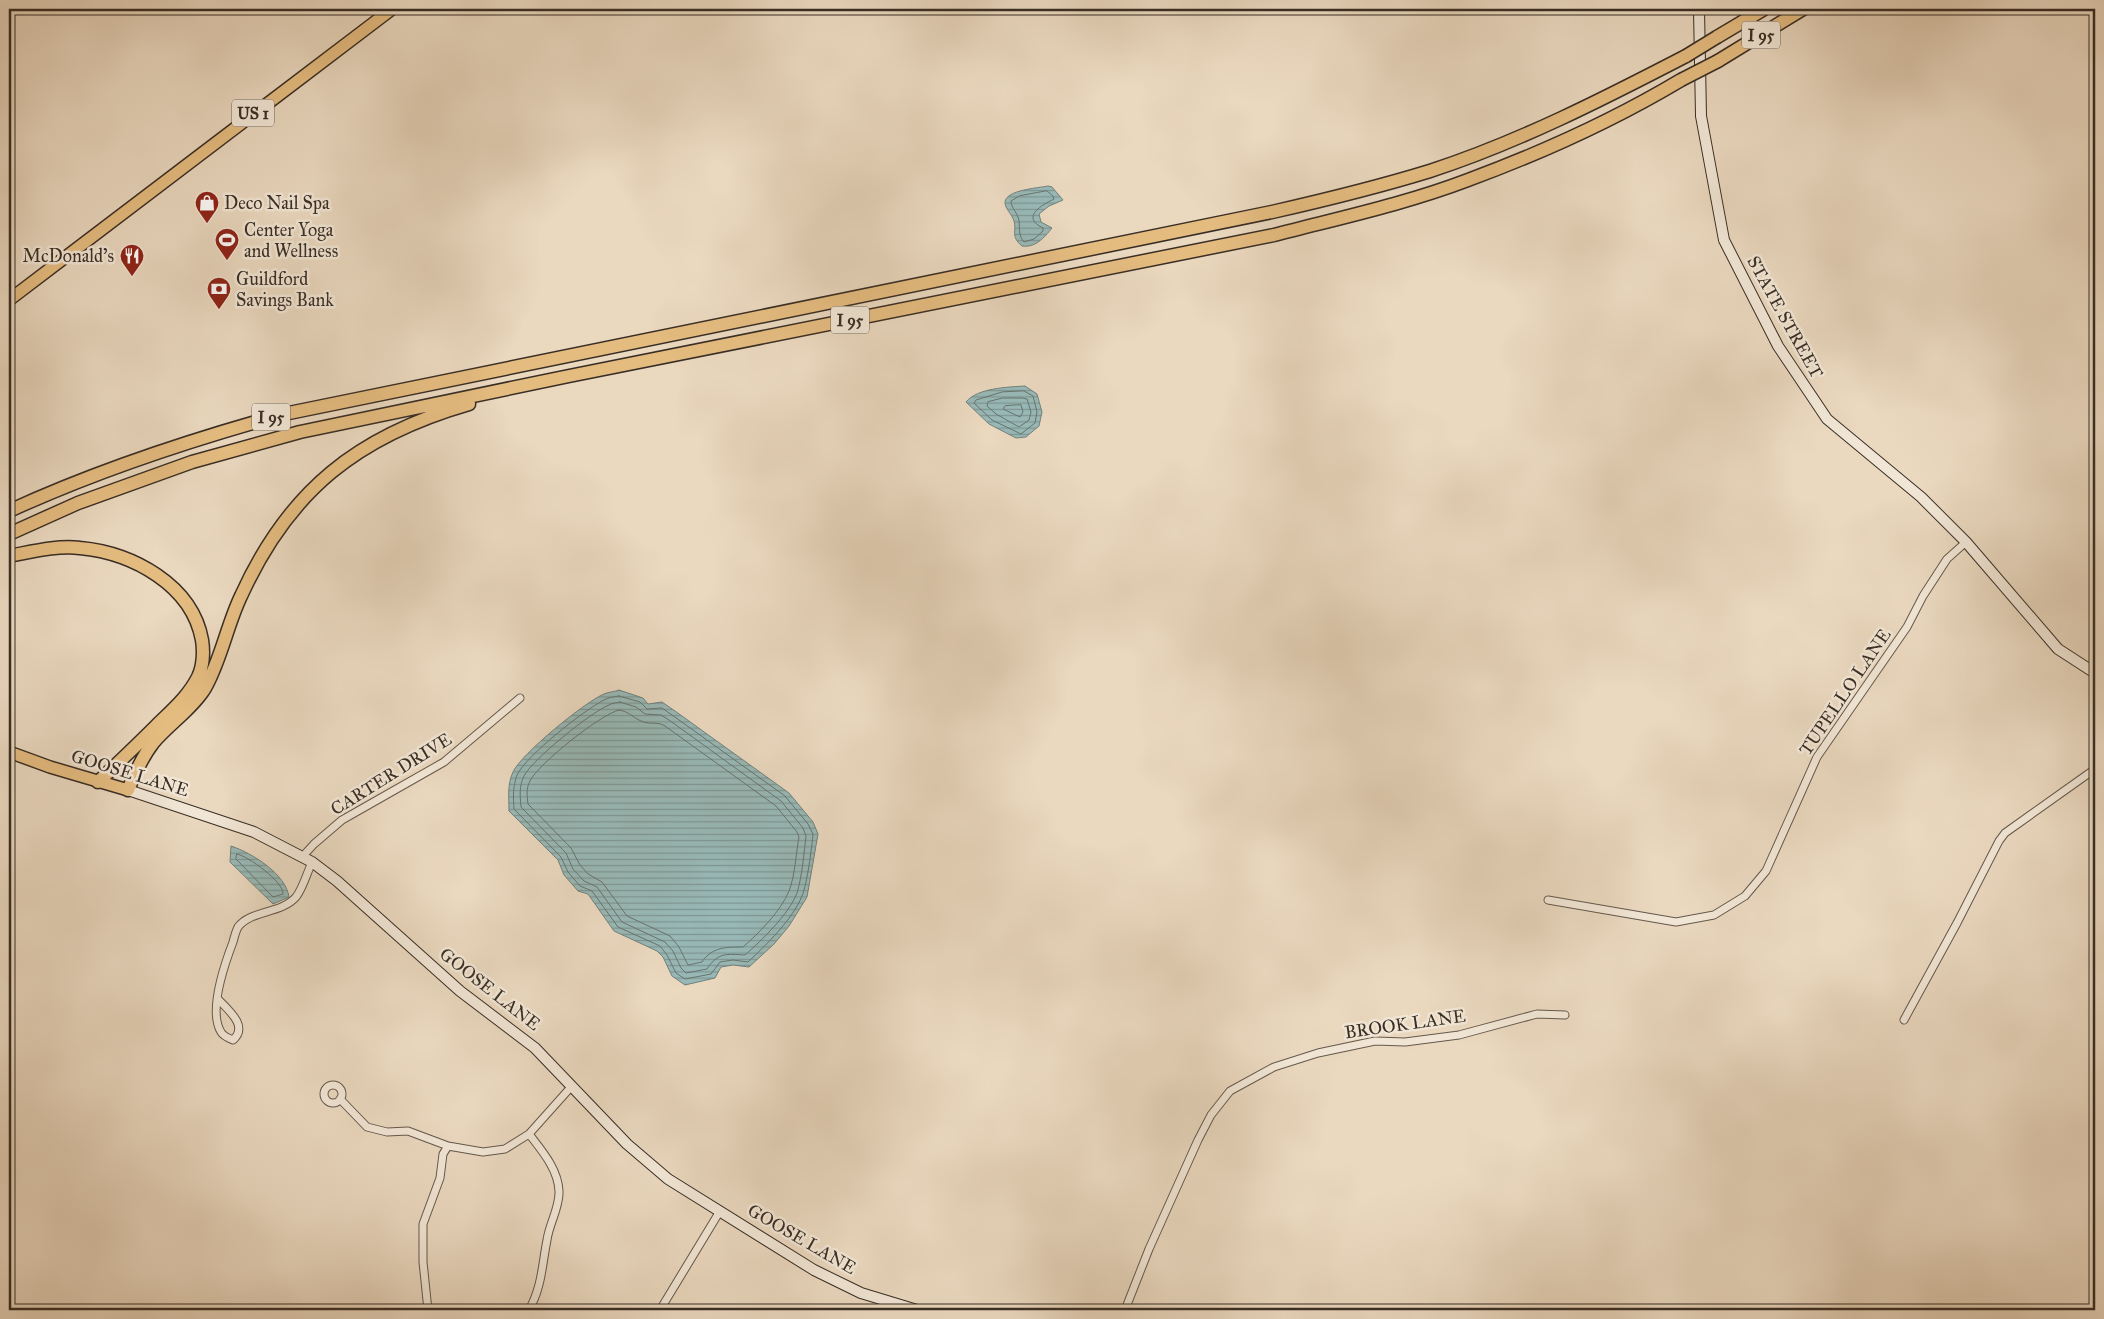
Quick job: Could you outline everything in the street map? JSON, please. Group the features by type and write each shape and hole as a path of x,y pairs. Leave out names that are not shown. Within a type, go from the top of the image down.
{"highway":[{"name":"I 95","path":"9,511 92,475 211,434 284,414 1272,212 1353,193 1431,170 1522,136 1597,102 1686,56 1764,9"},
{"name":"I 95","path":"9,534 78,503 192,462 300,432 569,376 1274,235 1377,209 1467,181 1555,144 1641,104 1718,61 1803,9"},
{"path":"128,790 138,766 153,743 189,708 205,688 239,599 257,560 278,528 305,496 336,468 363,448 399,429 450,410 569,376"},
{"path":"9,501 92,475"},
{"path":"9,556 39,550 79,547 111,553 141,565 168,583 187,603 200,628 204,651 199,676 185,698 98,782"}],"main road":[{"name":"US 1","path":"9,300 392,9"},
{"name":"GOOSE LANE","path":"9,752 50,767 128,790"}],"street":[{"name":"STATE STREET","path":"1699,9 1701,116 1724,240 1778,346 1827,419 1921,497 1966,542 2058,649 2095,673"},
{"name":"TUPELLO LANE","path":"1548,900 1676,922 1714,916 1745,896 1766,871 1817,756 1907,627 1923,596 1946,559 1966,542"},
{"name":"CARTER DRIVE","path":"307,859 314,844 342,820 444,762 520,698"},
{"path":"1904,1020 2005,833 2095,770"},
{"name":"GOOSE LANE","path":"128,790 254,832 307,859 337,881 453,984 535,1048 626,1144 668,1179 814,1270 861,1293 917,1310"},
{"path":"218,999 237,1020 240,1028 238,1035 233,1040 226,1038 221,1032 216,1010 218,999 226,961 238,927 250,918 281,908 296,897 307,859"},
{"name":"BROOK LANE","path":"1125,1310 1149,1249 1198,1140 1211,1114 1230,1091 1274,1067 1318,1053 1375,1041 1405,1042 1459,1035 1536,1014 1564,1015"},
{"path":"340,1100 367,1127 387,1132 408,1131 448,1146 483,1152 505,1149 529,1134 571,1087"},
{"path":"529,1134 554,1171 560,1192 547,1239 544,1266 538,1291 529,1310"},
{"path":"428,1310 423,1262 423,1224 440,1178 443,1154 448,1146"},
{"path":"660,1310 720,1211"}],"water":[{"path":"1048,186 1052,187 1063,200 1049,206 1039,214 1041,222 1052,228 1035,244 1022,246 1016,239 1014,221 1005,202 1007,198 1016,192"},
{"path":"1025,386 1037,394 1042,412 1039,426 1026,437 1016,438 989,424 966,402 971,397 985,391"},
{"path":"619,690 643,698 648,704 662,702 789,793 813,822 818,834 807,897 789,926 774,944 749,967 733,965 721,967 715,978 685,985 672,976 663,957 657,951 614,931 588,894 578,891 564,875 558,860 509,811 511,777 518,764 528,753 554,729 583,707 604,694"},
{"path":"231,846 258,859 275,873 287,888 289,897 273,904 230,862"}],"place":[{"name":"Deco Nail Spa","path":"207,224"},
{"name":"Center Yoga and Wellness","path":"227,261"},
{"name":"McDonald's","path":"132,277"},
{"name":"Guildford Savings Bank","path":"219,310"}]}
